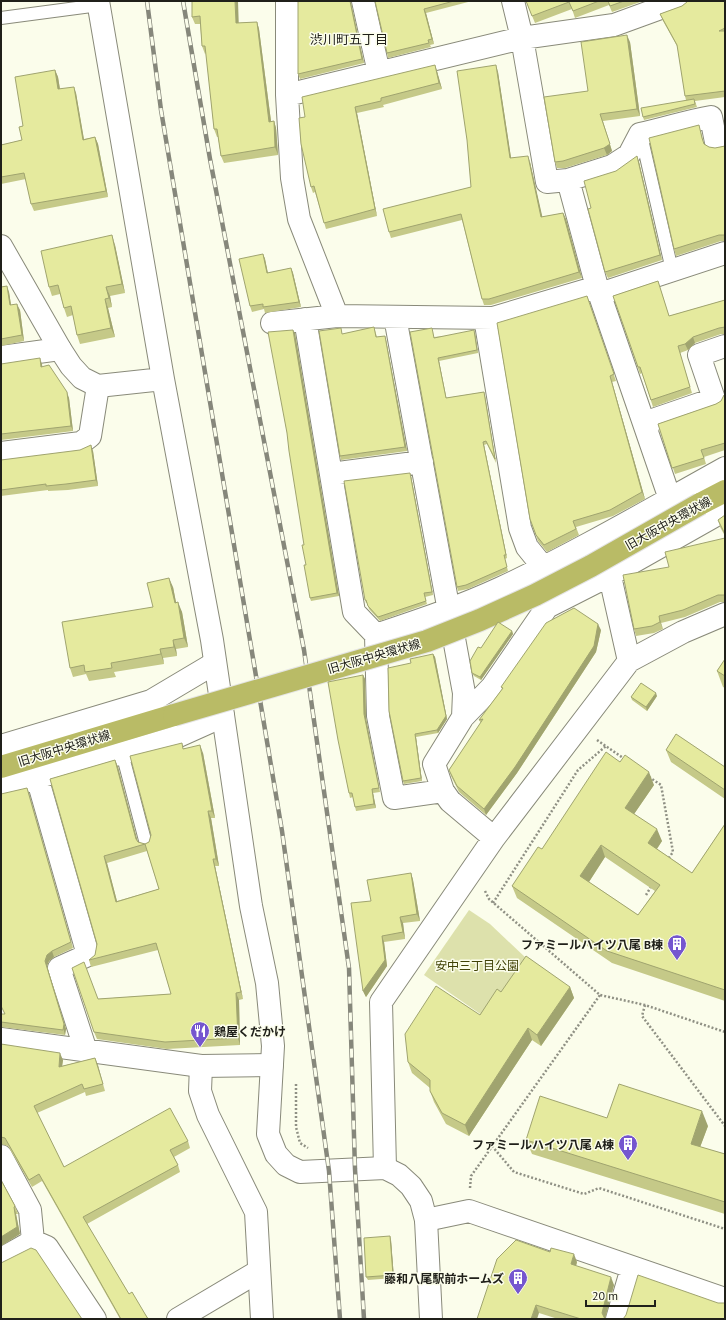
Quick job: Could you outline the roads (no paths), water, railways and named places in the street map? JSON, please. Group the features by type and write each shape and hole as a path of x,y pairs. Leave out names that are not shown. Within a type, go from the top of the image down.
{"main road":[{"name":"旧大阪中央環状線","path":"1,767 427,641 480,620 584,570 725,491"}],"street":[{"path":"287,1 287,95 292,178 299,219 337,316"},
{"path":"363,1 379,73"},
{"path":"513,1 522,38 546,182 568,180 612,166 629,155 640,134 675,127 690,120 711,117 716,142 725,141"},
{"path":"287,95 522,38 614,25 680,1"},
{"path":"98,3 163,379 215,663 251,906 266,983 272,1046 268,1134 276,1154 286,1165 300,1172 385,1168 399,1175 411,1186 421,1201 426,1220 431,1319"},
{"path":"568,180 598,291 670,499"},
{"path":"1,246 60,349 71,366 82,378 98,386 163,379"},
{"path":"272,323 337,316 493,318 598,291 725,253"},
{"path":"395,317 464,693 463,717"},
{"path":"485,318 520,528 527,547 544,568 547,607"},
{"path":"305,319 354,612 376,635 378,716 394,798 444,790"},
{"path":"644,423 714,399 699,355 725,346"},
{"path":"1,357 60,349"},
{"path":"1,453 81,443 90,436 98,386"},
{"path":"331,474 422,462"},
{"path":"376,635 449,610 544,568 601,538 725,468"},
{"path":"494,838 450,801 434,764 463,717 492,687 547,607 610,575 725,510"},
{"path":"601,538 629,661"},
{"path":"385,1168 382,1002 494,838 629,661 683,632 725,614"},
{"path":"1,746 151,701 215,663"},
{"path":"1,788 174,738 223,716"},
{"path":"37,777 88,955 59,968 86,1051"},
{"path":"1,1039 201,1066 272,1065"},
{"path":"201,1066 200,1091 208,1115 256,1212 262,1319"},
{"path":"1,1156 30,1210 33,1241"},
{"path":"426,1220 469,1211 725,1299"},
{"path":"1,1258 33,1241"},
{"path":"33,1241 47,1247 95,1319"},
{"path":"617,1319 632,1268"},
{"path":"178,1319 259,1271"}],"lane":[{"path":"1,18 98,3"},
{"path":"640,134 672,270"},
{"path":"122,753 146,844"}],"railway":[{"path":"147,1 161,110 282,831 329,1171 340,1319"},
{"path":"183,1 210,159 304,650 349,968 355,1169 364,1319"}],"place":[{"name":"ファミールハイツ八尾 B棟","path":"677,961"},
{"name":"鶏屋くだかけ","path":"200,1048"},
{"name":"ファミールハイツ八尾 A棟","path":"628,1161"},
{"name":"藤和八尾駅前ホームズ","path":"518,1295"}],"district":[{"name":"渋川町五丁目","path":"349,39"}],"park label":[{"name":"安中三丁目公園","path":"477,965"}]}
